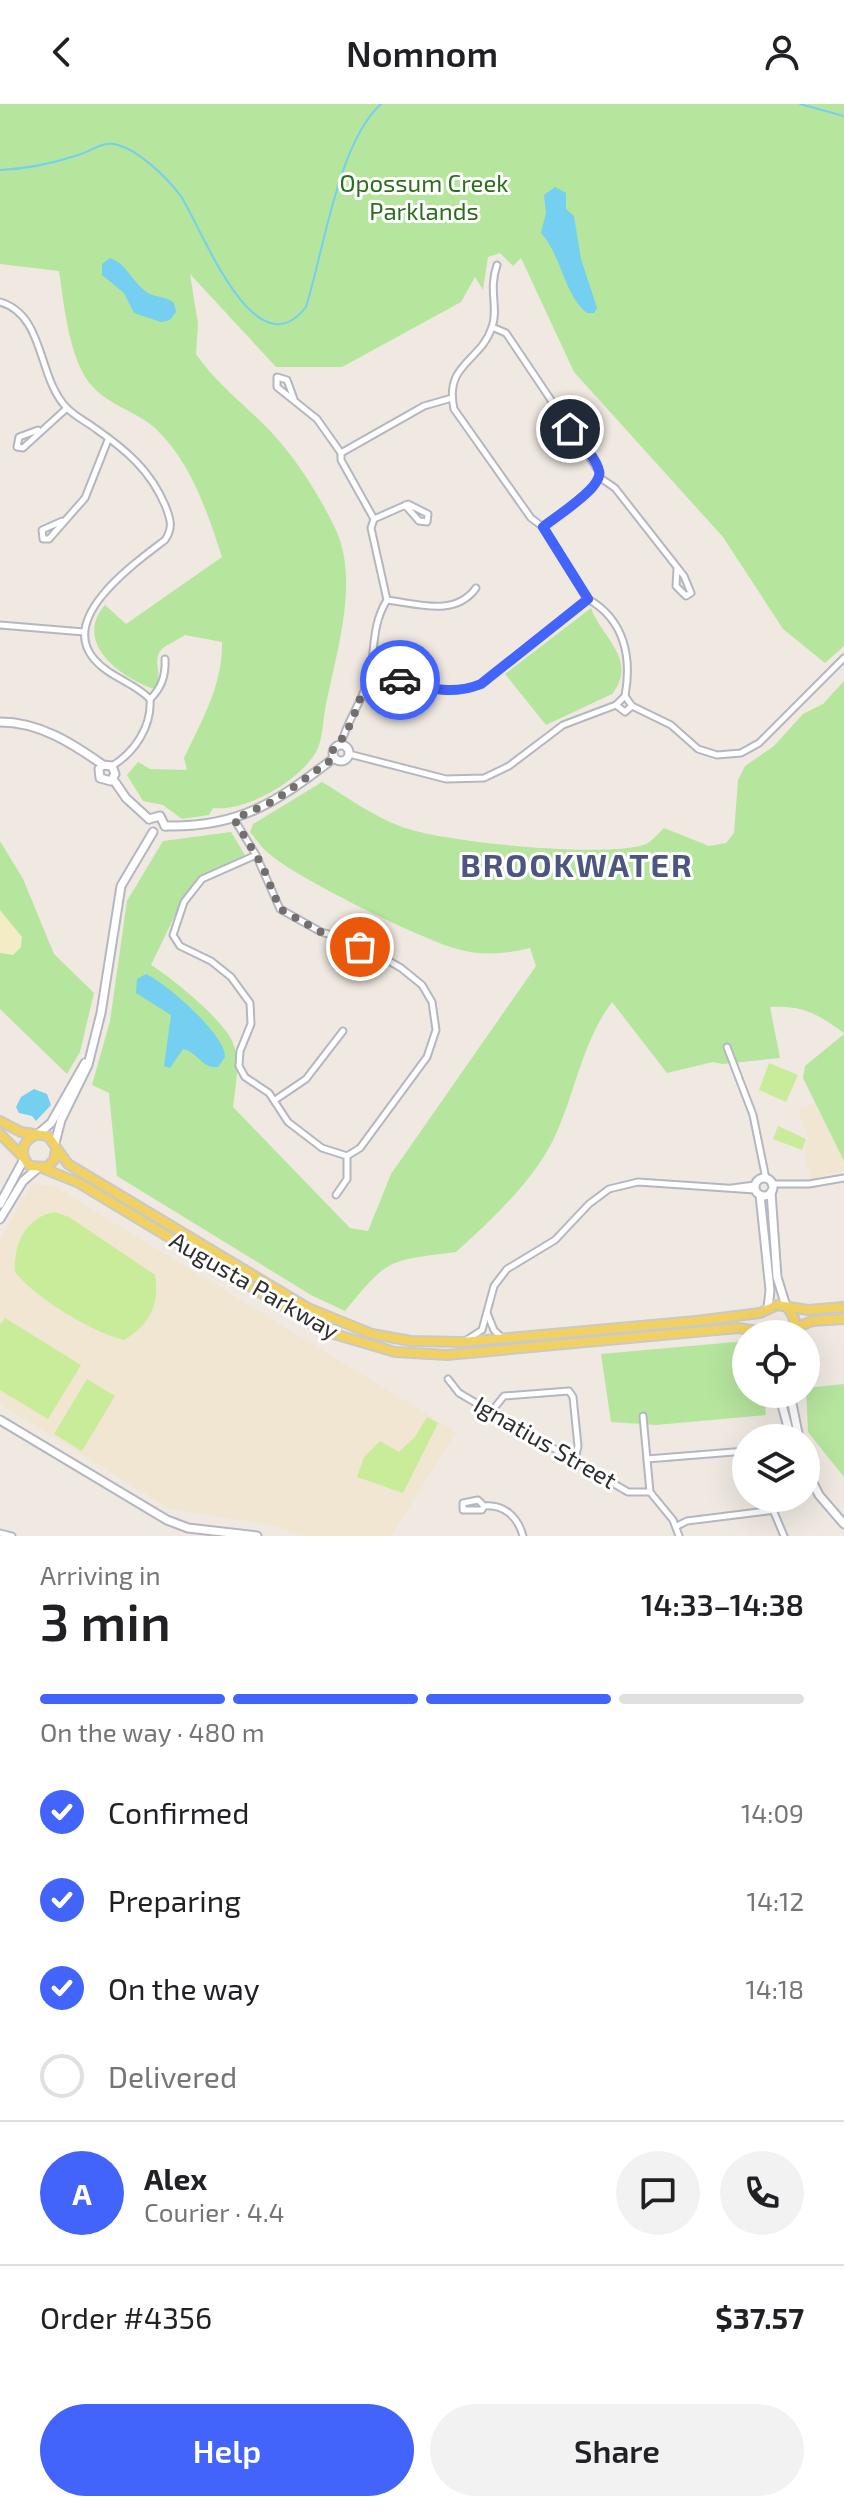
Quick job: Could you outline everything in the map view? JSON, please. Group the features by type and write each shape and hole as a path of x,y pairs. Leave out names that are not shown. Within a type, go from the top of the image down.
{"main road":[{"path":"0,1121 21,1132 48,1136 55,1144 54,1160 40,1168 24,1158 0,1134"},
{"path":"24,1158 24,1143 37,1134"},
{"name":"Augusta Parkway","path":"55,1144 68,1164 335,1322 411,1341 463,1342 696,1321 777,1305 787,1307"},
{"name":"Augusta Parkway","path":"40,1168 79,1183 324,1331 395,1352 447,1355 732,1329"},
{"path":"787,1307 808,1310 844,1307"},
{"path":"787,1307 795,1320"},
{"path":"764,1320 768,1309"},
{"path":"820,1320 844,1319"}],"street":[{"path":"497,265 490,287 495,317 492,327 487,339 456,374 452,398 463,426 541,525 588,599 596,603 626,643 629,671 625,696 632,706 671,725 698,749 717,755 741,753 759,743 842,660"},
{"path":"0,302 17,309 30,323 43,368 67,408 119,445 156,486 171,527 165,540 94,604 84,632 95,660 150,699"},
{"path":"492,327 506,333 599,469 599,477 592,489 535,531"},
{"path":"294,399 287,380 277,377 277,387 317,419 341,453 347,472 374,519"},
{"path":"341,453 424,406 452,398"},
{"path":"38,430 67,408"},
{"path":"62,521 85,498 108,440"},
{"path":"599,477 615,488 691,585 691,593 686,596 676,586 677,569"},
{"path":"334,758 333,750 341,744 356,714 370,673 369,663 380,610 387,600 371,528 374,519 405,505 428,514 427,522 419,521 405,505"},
{"path":"387,600 447,608 468,599 476,588"},
{"path":"370,673 442,691 470,689 481,684 588,599"},
{"path":"0,625 84,632"},
{"path":"113,779 106,782 100,778 99,769 128,756 142,734 147,724 150,699 159,690 165,659"},
{"path":"349,754 446,779 471,780 500,771 577,717 616,705 619,698 625,696"},
{"path":"616,705 623,712 632,706"},
{"path":"0,722 33,726 51,733 108,766 126,798 149,819 149,828 153,832 161,832 165,826"},
{"path":"341,744 348,748 349,754"},
{"path":"334,758 343,761 349,754"},
{"path":"165,826 198,828 234,819 274,801 334,758"},
{"path":"149,819 160,816 165,826"},
{"path":"234,819 256,855 280,909 321,932 354,941 401,968 422,985 432,1002 436,1030 427,1057 399,1092 383,1122 360,1148 347,1156 330,1153 296,1130 275,1100 245,1077 239,1066 240,1051 253,1013 250,1003 231,977 211,961 180,946 173,935 184,902 202,879 256,855"},
{"path":"55,1144 61,1120 83,1080 101,1013 116,902 121,886 153,832"},
{"path":"275,1100 306,1079 343,1031"},
{"path":"37,1134 51,1123 92,1047"},
{"path":"727,1047 753,1115 763,1164 768,1309"},
{"path":"336,1195 347,1179 347,1156"},
{"path":"0,1204 24,1158"},
{"path":"0,1219 23,1181 40,1168"},
{"path":"463,1342 479,1333 494,1286 507,1269 555,1240 589,1204 609,1189 638,1182 731,1188 844,1178"},
{"path":"764,1187 777,1277 787,1307"},
{"path":"487,1312 494,1330 502,1338"},
{"name":"Ignatius Street","path":"448,1379 459,1393 628,1492 650,1492"},
{"path":"491,1412 504,1396 569,1391 573,1397 578,1446 575,1459"},
{"path":"643,1416 650,1492 677,1526 679,1536"},
{"path":"0,1420 167,1520 188,1528 257,1536"},
{"path":"647,1459 732,1452"},
{"path":"820,1496 844,1524"},
{"path":"484,1506 507,1511 520,1525 523,1536"},
{"path":"677,1526 687,1521 759,1512"},
{"path":"776,1512 784,1536"},
{"path":"0,1533 12,1536"}],"shaded area":[{"path":"815,1103 844,1161 844,1170 811,1179 804,1152 809,1139 798,1110"},
{"path":"32,1184 54,1186 456,1432 391,1536 303,1536 272,1525 170,1509 0,1404 0,1240"}],"green space":[{"name":"Opossum Creek Parklands","path":"0,104 844,104 844,646 825,663 783,629 723,537 574,372 521,258 513,266 500,253 488,257 483,290 475,277 461,302 342,367 276,367 190,274 198,324 196,354 215,378 280,442 311,484 336,530 343,551 346,596 321,737 308,763 285,784 256,800 213,808 209,815 182,819 163,805 143,801 127,775 138,762 150,769 187,770 184,758 215,687 222,642 185,635 166,646 158,655 158,679 154,689 127,676 104,656 94,632 96,619 105,605 126,624 222,557 196,488 168,441 148,422 100,393 85,376 69,332 59,271 0,264"},
{"path":"591,608 620,659 622,670 619,682 612,694 546,725 505,674"},
{"path":"844,681 844,1033 810,1012 770,1007 780,1058 722,1064 713,1062 667,1073 612,1002 593,1033 555,1136 524,1184 456,1252 416,1257 392,1265 371,1280 345,1311 311,1295 117,1176 109,1093 92,1085 110,1021 127,901 163,841 231,832 245,855 200,877 179,907 151,965 196,1000 228,1034 237,1058 233,1107 350,1228 368,1231 391,1174 536,966 530,948 494,953 457,949 357,906 302,876 266,851 250,832 253,824 322,782 392,823 422,833 452,838 524,847 597,850 646,844 664,828 709,846 726,843 734,833 738,780 745,766 774,746 803,714 823,704"},
{"path":"0,841 23,879 54,954 94,993 80,1052 67,1074 0,1009"},
{"path":"844,1034 844,1161 803,1078 805,1066"},
{"path":"769,1063 798,1075 786,1102 759,1090"},
{"path":"778,1126 806,1139 802,1150 773,1139"},
{"path":"55,1212 69,1217 155,1275 156,1296 151,1313 140,1328 124,1340 65,1313 15,1272 16,1252 23,1233 36,1220"},
{"path":"5,1318 81,1365 48,1419 0,1390 0,1325"},
{"path":"732,1342 732,1408 765,1408 766,1415 656,1425 611,1422 601,1354"},
{"path":"87,1379 115,1396 82,1451 54,1434"},
{"path":"844,1384 844,1477 820,1447 820,1424 808,1424 807,1408 820,1408 820,1387"},
{"path":"427,1417 438,1423 403,1493 357,1477 364,1457 380,1441 399,1452 415,1437"}],"sand":[{"path":"0,910 22,937 21,947 13,955 0,953"}],"water":[{"path":"555,187 566,193 566,209 574,216 581,259 597,308 594,313 587,313 579,305 554,252 541,233 546,213 544,195"},
{"path":"110,258 121,265 144,290 174,303 176,312 170,320 161,322 134,313 124,293 102,275 102,264"},
{"path":"146,974 180,998 206,1023 223,1047 225,1057 218,1067 208,1065 183,1049 170,1068 164,1066 171,1015 136,993 137,979"},
{"path":"34,1089 47,1094 51,1105 36,1121 32,1116 19,1113 16,1107 21,1097"}],"waterway":[{"path":"0,170 49,163 107,144 126,148 152,166 180,195 215,261 249,309 267,322 287,323 306,307 343,170 366,122 381,104"},
{"path":"800,104 844,116"}],"way so far":[{"path":"360,947 354,941 321,932 280,909 262,865 234,819 274,801 334,758 333,750 341,744 343,734 356,714 370,673 400,680"}],"district":[{"name":"BROOKWATER","path":"577,866"}],"route":[{"path":"400,680 442,691 470,689 481,684 588,599 543,527 598,482 599,469 570,429"}]}
